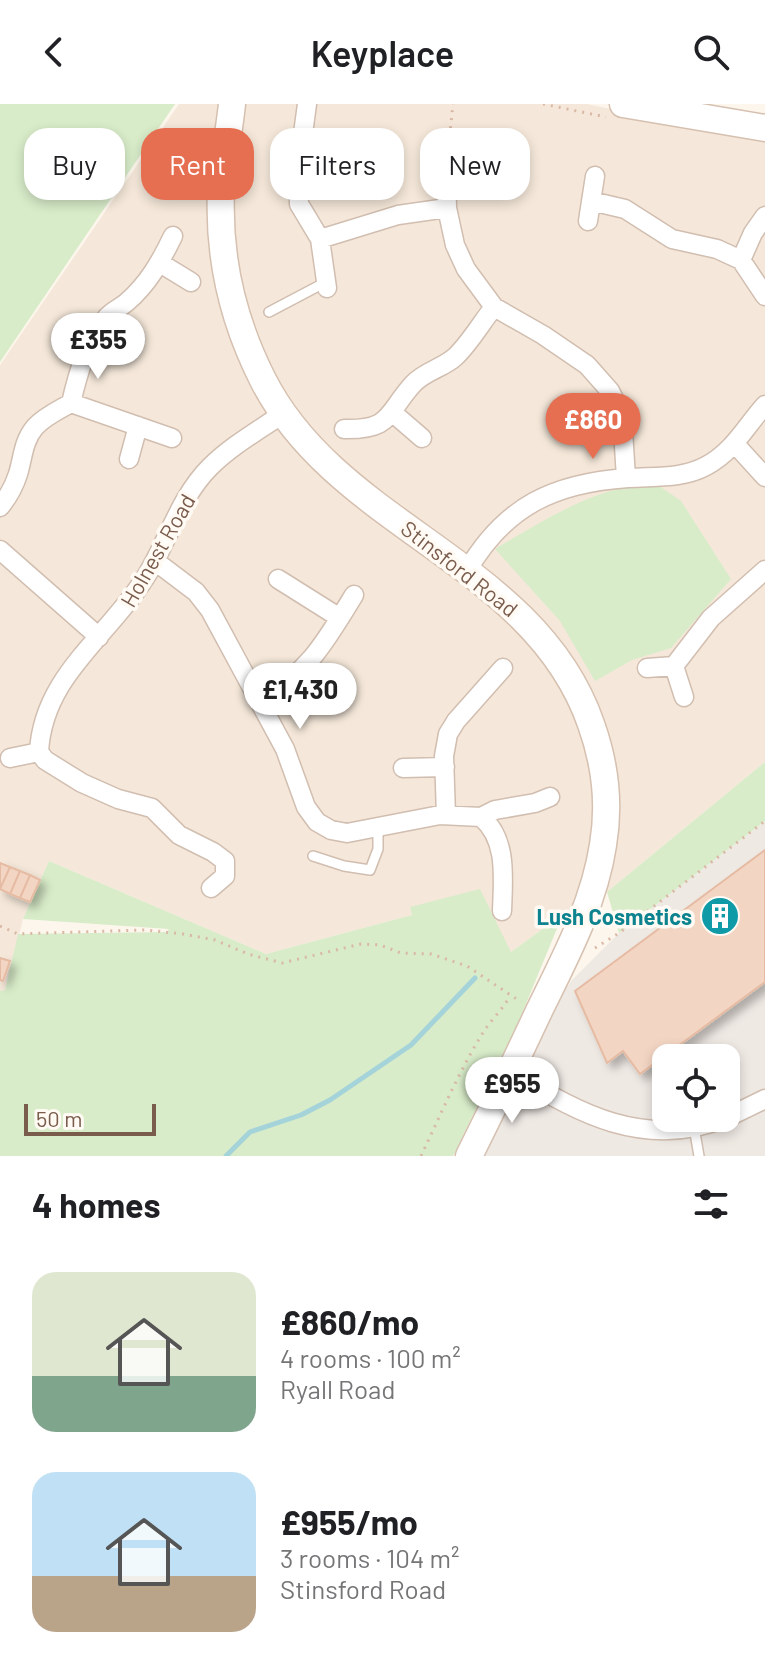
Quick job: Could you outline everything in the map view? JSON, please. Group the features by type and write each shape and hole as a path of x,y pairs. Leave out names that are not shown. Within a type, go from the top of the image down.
{"street":[{"name":"Stinsford Road","path":"230,128 232,104"},
{"name":"Stinsford Road","path":"233,128 244,104"},
{"path":"307,104 298,171 299,204 320,239 326,285"},
{"path":"623,104 765,128"},
{"path":"588,221 595,176"},
{"name":"Stinsford Road","path":"221,200 225,270 235,315 264,383 284,413 337,473 511,605 546,641 572,680 603,762 606,801 599,870 578,929 469,1156"},
{"path":"447,200 455,245 466,269 494,307 587,365 610,391 622,415 626,478"},
{"path":"591,201 625,209 672,239 717,249 741,260 765,296"},
{"path":"320,239 398,215 447,208"},
{"path":"741,260 765,216"},
{"path":"71,403 89,344 108,315 126,303 160,263 173,236"},
{"path":"160,263 191,282"},
{"path":"344,429 366,430 393,413 412,385 428,371 454,359 494,307"},
{"path":"0,507 10,493 24,446 35,428 52,413 71,403 172,438"},
{"path":"467,571 483,544 526,504 552,492 626,478 680,476 707,466 735,444 765,405"},
{"name":"Holnest Road","path":"39,752 42,725 54,694 74,662 119,615 155,561 192,488 210,466 284,413"},
{"path":"393,413 422,438"},
{"path":"129,459 138,426"},
{"path":"735,444 765,477"},
{"path":"0,550 99,637"},
{"path":"155,561 186,584 210,610 285,749 306,807 317,822 331,830 347,833 416,818 446,815 481,817 495,810 550,797"},
{"path":"647,668 674,666 711,618 765,570"},
{"path":"278,579 340,618"},
{"path":"260,701 300,673 324,644 354,595"},
{"path":"674,666 684,697"},
{"path":"446,815 448,734 503,668"},
{"path":"10,758 39,752 45,760 82,783 118,799 152,808 179,835 225,861 225,876 211,888"},
{"path":"403,768 445,767"},
{"path":"481,817 495,830 500,845 502,911"},
{"path":"511,1071 554,1099 596,1118 652,1129"},
{"path":"740,1111 765,1099"}],"lane":[{"path":"269,312 326,285"},
{"path":"313,856 370,870 378,849 378,826"},
{"path":"695,1132 699,1156"}],"path":[{"path":"450,128 453,104"},
{"path":"595,948 765,821"},
{"path":"0,926 18,934 146,930 183,934 215,940 248,954 282,963 361,944 380,945 401,953 431,954 467,966 538,1012"},
{"path":"421,1156 465,1065 510,995"}],"shaded area":[{"path":"179,104 587,104 765,142 765,762 607,892 563,914 511,952 410,907 412,915 266,954 49,861 23,919 5,991 0,991 0,365 113,200 125,200 125,183 141,159 141,200 254,200 254,128 163,128"},
{"path":"765,821 765,1156 484,1156 548,1018 571,981 619,933"}],"green space":[{"path":"0,104 175,104 159,128 141,128 141,154 125,178 125,128 24,128 24,200 110,200 0,362"},
{"path":"655,483 681,501 731,579 671,648 632,660 595,681 560,621 495,549 571,506 611,491"},
{"path":"765,762 765,821 619,933 607,892"},
{"path":"49,861 266,954 412,915 410,907 480,889 511,952 563,914 518,1023 453,1156 0,1156 0,991 5,990 18,934 167,932 169,929 23,919"}],"building":[{"name":"Lush Cosmetics","path":"765,850 765,982 681,1044 652,1044 652,1065 640,1074 623,1051 607,1063 575,991"},
{"path":"0,863 10,867 0,889"},
{"path":"10,867 20,871 10,894 0,889"},
{"path":"20,871 30,875 20,898 10,894"},
{"path":"30,875 40,880 30,902 20,898"},
{"path":"0,958 10,961 3,981 0,980"}],"waterway":[{"path":"226,1156 250,1132 301,1115 330,1100 411,1045 475,978"}],"place":[{"name":"Lush Cosmetics","path":"720,916"}]}
